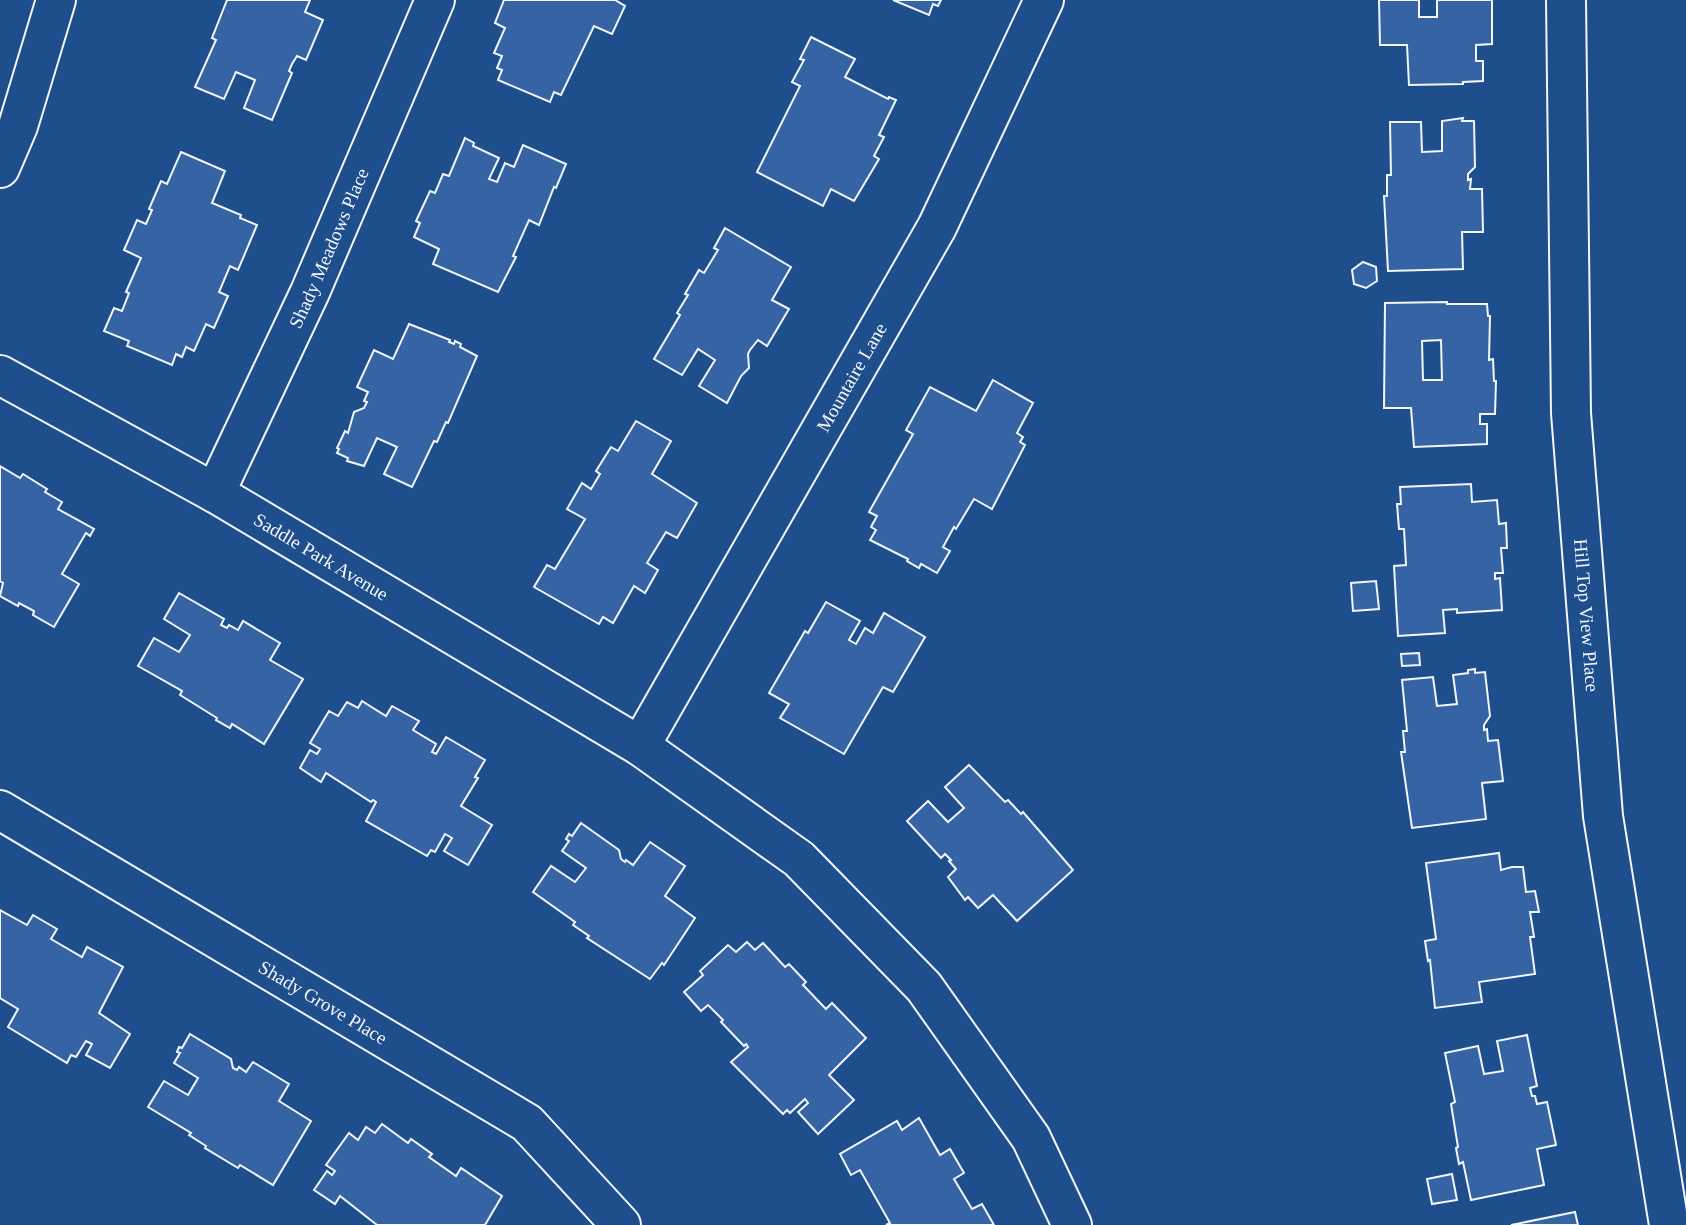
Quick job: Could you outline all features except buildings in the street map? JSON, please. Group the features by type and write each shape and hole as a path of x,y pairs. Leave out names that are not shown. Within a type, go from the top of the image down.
{"street":[{"path":"0,168 18,126 56,0"},
{"name":"Shady Meadows Place","path":"215,493 310,292 435,0"},
{"name":"Mountaire Lane","path":"640,746 937,227 1044,0"},
{"name":"Hill Top View Place","path":"1566,0 1571,414 1602,816 1669,1225"},
{"name":"Saddle Park Avenue","path":"0,375 215,493 640,746 799,859 924,987 1031,1138 1072,1225"},
{"name":"Shady Grove Place","path":"0,810 527,1123 621,1225"}]}
